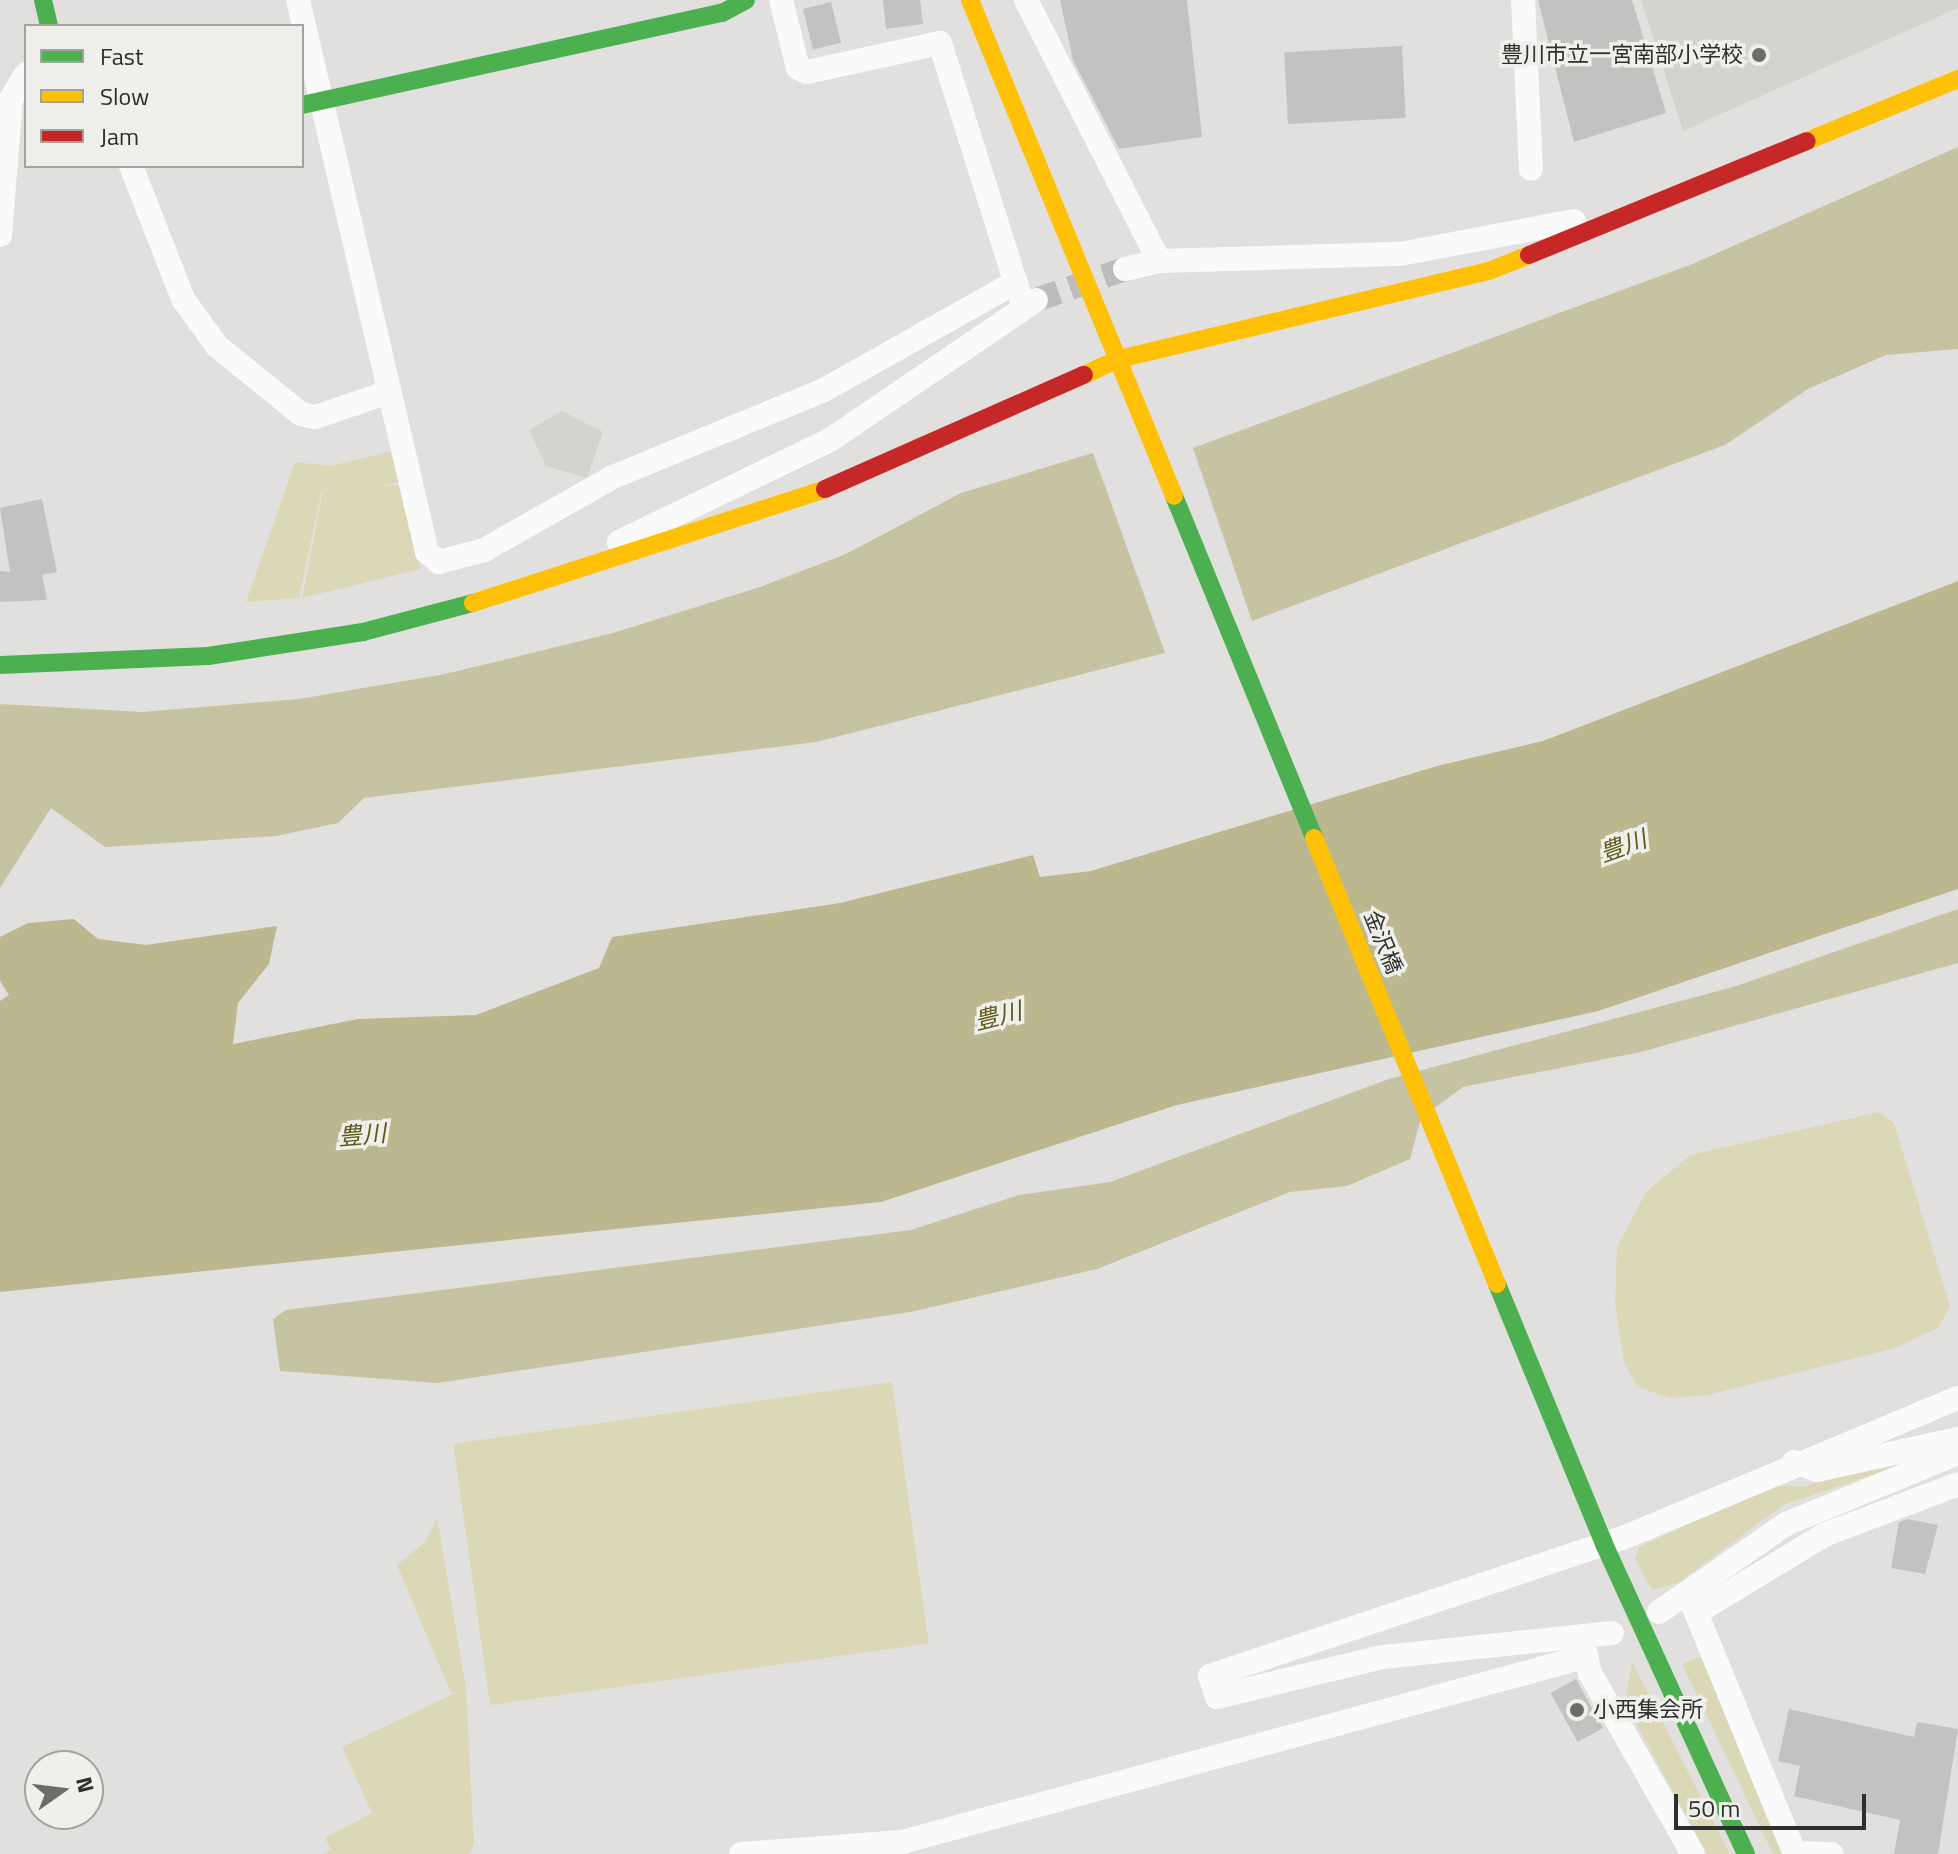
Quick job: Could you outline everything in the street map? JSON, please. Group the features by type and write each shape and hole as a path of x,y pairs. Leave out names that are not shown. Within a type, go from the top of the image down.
{"street":[{"path":"43,0 49,24"},
{"path":"298,0 301,24"},
{"path":"312,102 722,13 746,0"},
{"path":"781,0 798,68 807,72 940,43 1025,296"},
{"name":"金沢橋","path":"970,0 1604,1544 1746,1854"},
{"path":"1026,0 1159,261"},
{"path":"1523,0 1531,169"},
{"path":"304,44 312,102 389,392 427,552 439,562 484,550 613,477 824,390 1025,296"},
{"path":"0,235 11,99 24,77"},
{"path":"0,665 55,668 208,656 363,632 535,587 588,565 778,510 1119,359 1489,271 1690,193 1958,79"},
{"path":"132,168 183,299 217,346 301,414 315,417 389,392"},
{"path":"1125,269 1159,261 1400,254 1552,229 1633,199 1690,193"},
{"path":"588,565 618,542 830,440 1025,296"},
{"path":"1584,1648 1382,1657 1217,1697 1210,1676 1604,1544 1794,1462 1958,1398"},
{"path":"1794,1462 1817,1470 1958,1439"},
{"path":"1694,1603 1786,1524 1958,1453"},
{"path":"1659,1612 1694,1603 1824,1535 1958,1484"},
{"path":"1694,1603 1795,1854 1832,1854"},
{"path":"741,1854 902,1842 1584,1648 1612,1633"},
{"path":"1584,1648 1693,1854"}],"shaded area":[{"name":"豊川市立一宮南部小学校","path":"1641,0 1958,0 1958,8 1683,131"},
{"path":"1958,147 1958,349 1886,355 1808,389 1725,445 1252,621 1193,448 1690,265"},
{"path":"562,411 603,432 587,478 546,466 529,430"},
{"path":"392,451 399,482 355,492 322,489 299,598 246,602 295,462 330,466"},
{"path":"1093,453 1165,653 816,742 364,798 338,823 276,836 105,847 51,808 0,888 0,704 142,712 299,699 445,674 613,633 760,587 846,554 961,493"},
{"path":"400,485 421,569 302,598 323,490"},
{"path":"1958,909 1958,963 1641,1052 1463,1087 1421,1118 1410,1159 1347,1186 1290,1192 1097,1269 910,1312 437,1383 280,1371 273,1319 286,1310 911,1230 1019,1195 1110,1182 1389,1079 1733,987"},
{"path":"1879,1112 1894,1123 1950,1306 1938,1328 1895,1348 1707,1395 1670,1398 1637,1387 1624,1362 1615,1304 1617,1247 1646,1192 1690,1155"},
{"path":"892,1382 929,1643 490,1705 453,1444"},
{"path":"1900,1458 1901,1465 1783,1505 1678,1583 1652,1590 1635,1559 1639,1547 1771,1486 1806,1486"},
{"path":"437,1518 466,1688 474,1844 469,1854 322,1854 331,1849 325,1838 372,1813 342,1747 462,1690 451,1693 397,1565 425,1542"},
{"path":"1702,1656 1787,1854 1773,1854 1682,1664"},
{"path":"1632,1662 1730,1854 1707,1854 1625,1703"}],"water":[{"name":"豊川","path":"1958,581 1958,889 1598,1011 1177,1105 881,1202 0,1292 0,1001 9,995 0,981 0,937 28,923 74,919 98,939 146,945 277,926 269,964 238,1003 233,1044 358,1019 476,1015 599,968 612,937 840,903 1033,855 1040,877 1091,871 1437,766 1543,741"}],"building":[{"path":"883,0 920,0 923,24 886,29"},
{"path":"1060,0 1187,0 1202,137 1119,149 1073,60"},
{"path":"1538,0 1632,0 1666,113 1574,142"},
{"path":"831,2 841,43 813,50 803,9"},
{"path":"1402,46 1406,118 1288,124 1284,52"},
{"path":"42,499 57,572 42,575 47,600 0,602 0,571 10,572 0,508"},
{"path":"1908,1519 1938,1525 1925,1574 1891,1568 1899,1522"},
{"name":"小西集会所","path":"1576,1679 1603,1728 1578,1742 1551,1693"},
{"path":"1789,1709 1914,1737 1917,1722 1958,1729 1938,1854 1894,1854 1900,1820 1794,1796 1800,1766 1778,1761"}],"tunnel":[{"path":"1036,300 1125,269"}],"traffic: fast":[{"path":"43,0 49,24"},
{"path":"304,105 722,13 746,0"},
{"path":"1174,496 1314,838"},
{"path":"0,665 208,656 363,632 473,603"},
{"path":"1497,1284 1604,1544 1746,1854"}],"traffic: slow":[{"path":"970,0 1174,496"},
{"path":"1807,141 1958,79"},
{"path":"1084,375 1119,359 1489,271 1529,255"},
{"path":"473,603 825,489"},
{"path":"1314,838 1497,1284"}],"traffic: jam":[{"path":"1529,255 1807,141"},
{"path":"825,489 1084,375"}],"place":[{"name":"豊川市立一宮南部小学校","path":"1759,55"},
{"name":"小西集会所","path":"1577,1710"}]}
